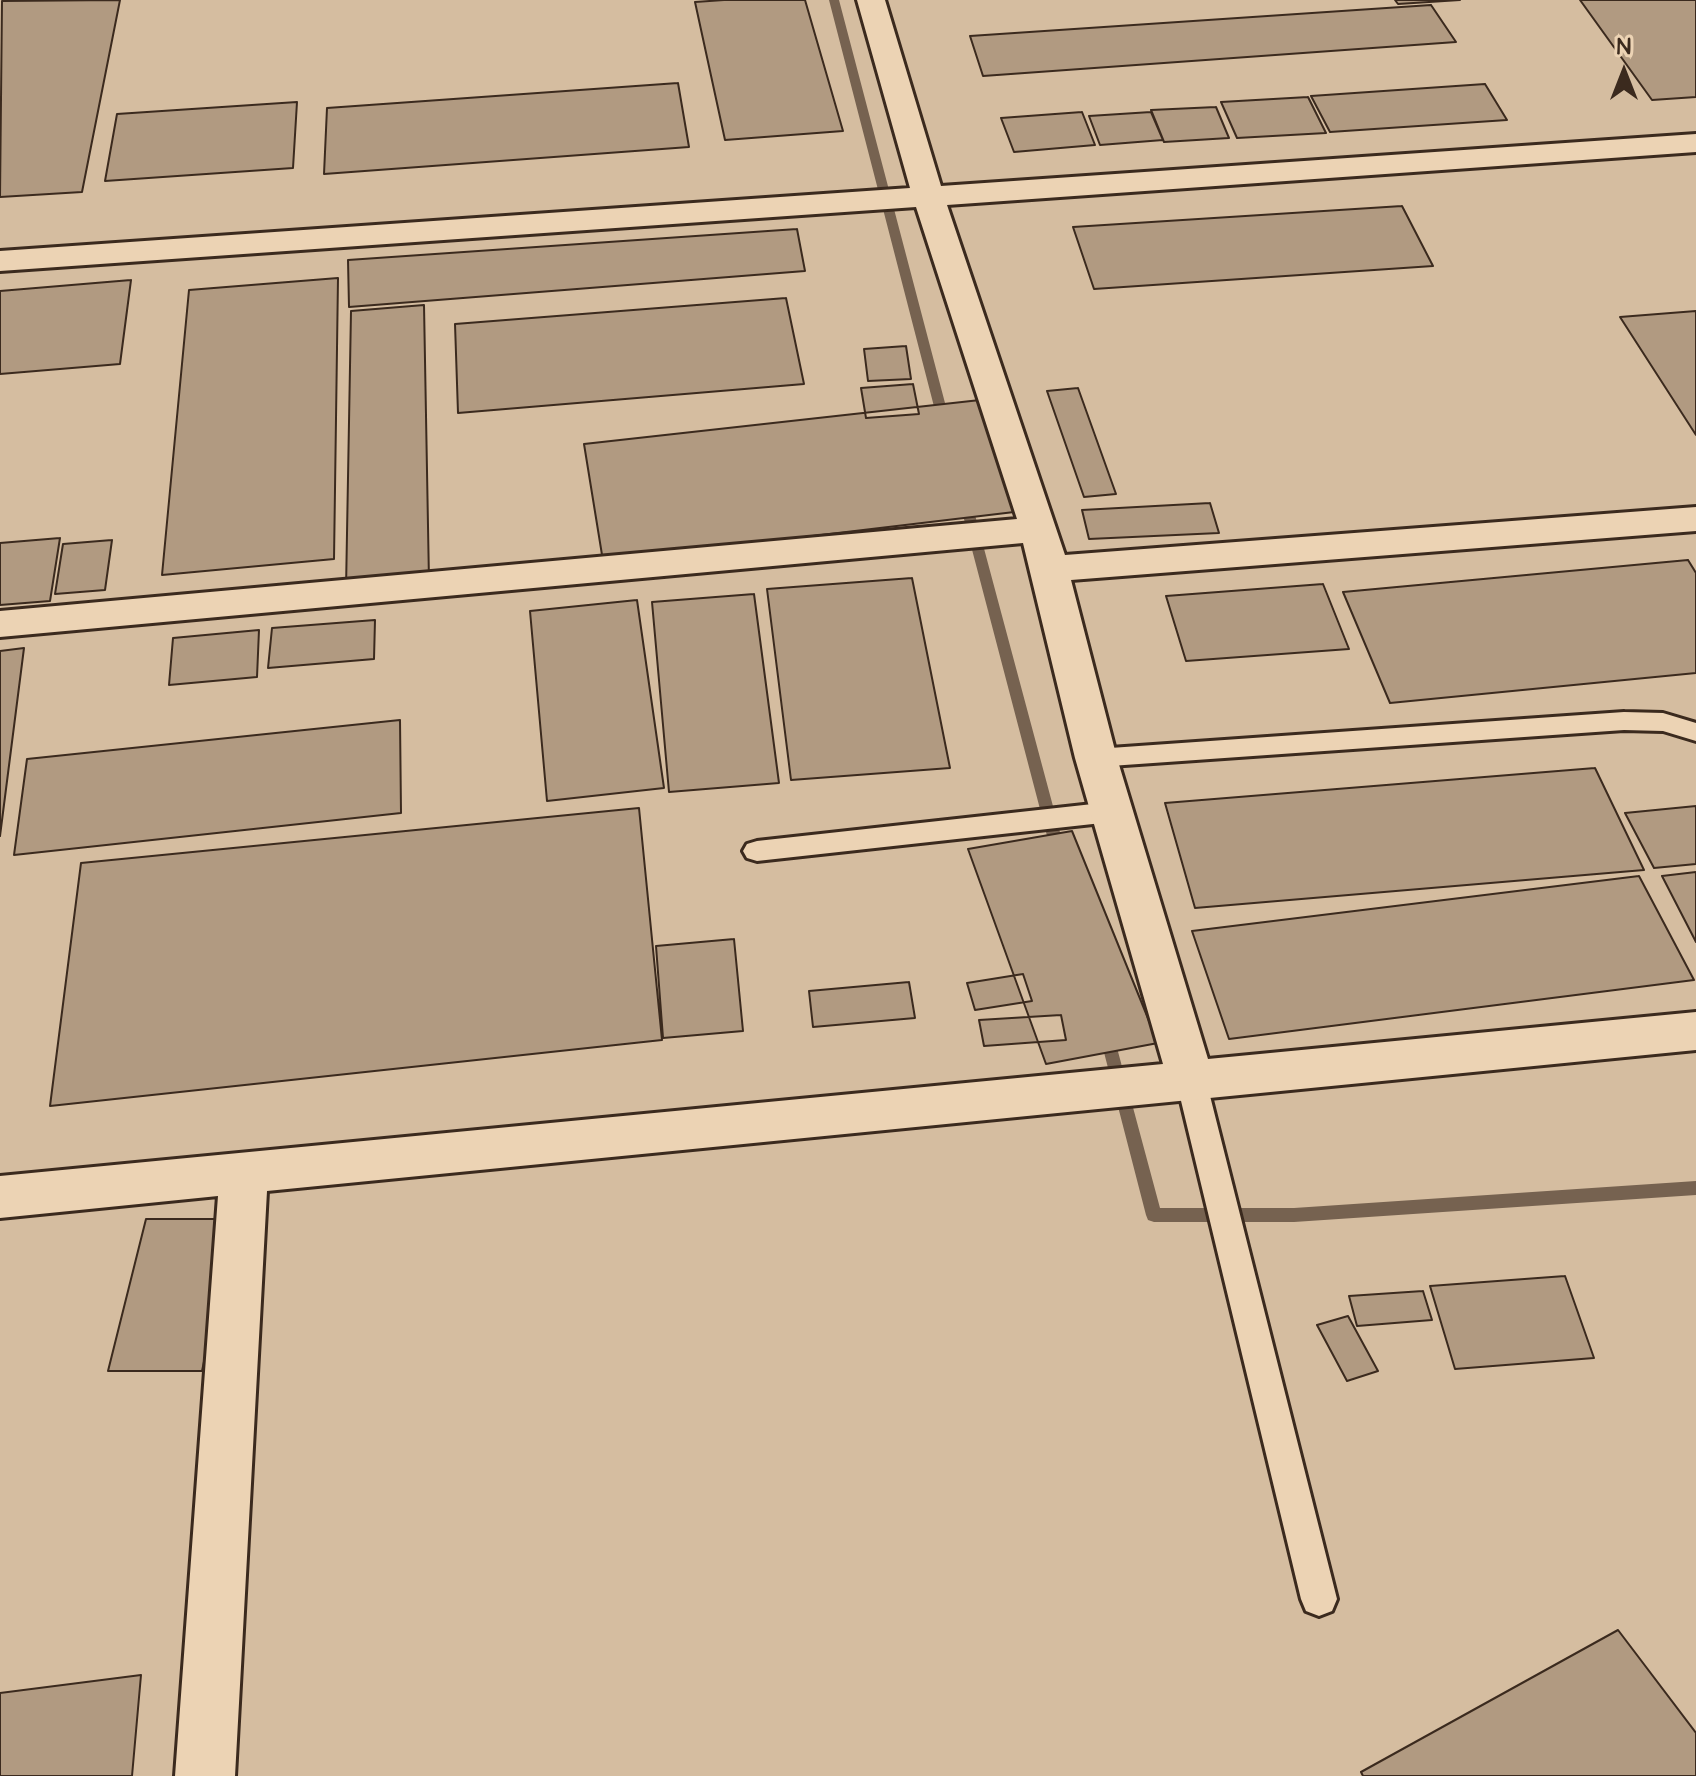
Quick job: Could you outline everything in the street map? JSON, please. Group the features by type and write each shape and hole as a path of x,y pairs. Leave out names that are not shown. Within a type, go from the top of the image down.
{"street":[{"path":"871,0 928,196 1039,529 1096,758 1097,813 1191,1080"},
{"path":"0,261 1696,143"},
{"path":"1049,569 1696,519"},
{"path":"0,624 1039,529"},
{"path":"0,1197 1696,1031"},
{"path":"205,1776 244,1173"}],"lane":[{"path":"1096,758 1624,721 1663,722 1696,732"},
{"path":"757,851 1097,813"},
{"path":"1191,1080 1319,1599"}],"shaded area":[{"path":"0,0 1696,0 1696,1776 0,1776"}],"building":[{"path":"120,0 82,192 0,197 2,1"},
{"path":"805,0 843,131 725,140 695,2"},
{"path":"1395,0 1460,0 1398,4"},
{"path":"1580,0 1696,0 1696,97 1652,100"},
{"path":"1431,5 1456,42 983,76 970,36"},
{"path":"678,83 689,147 324,174 327,108"},
{"path":"1485,84 1507,120 1330,132 1311,96"},
{"path":"1308,97 1326,133 1237,138 1221,102"},
{"path":"297,102 293,168 105,181 117,114"},
{"path":"1216,107 1229,138 1164,142 1151,110"},
{"path":"1082,112 1095,145 1014,152 1001,118"},
{"path":"1151,112 1163,140 1100,145 1089,116"},
{"path":"1402,206 1433,266 1094,289 1073,227"},
{"path":"797,229 805,271 349,307 348,260"},
{"path":"338,278 334,559 162,575 189,290"},
{"path":"131,280 120,364 0,374 0,291"},
{"path":"786,298 804,384 458,413 455,324"},
{"path":"424,305 429,581 346,589 351,311"},
{"path":"1696,311 1696,435 1620,317"},
{"path":"906,346 911,379 868,381 864,349"},
{"path":"913,384 919,414 866,418 861,388"},
{"path":"1078,388 1116,494 1084,497 1047,391"},
{"path":"989,399 1031,510 603,561 584,444"},
{"path":"1210,503 1219,533 1089,539 1082,510"},
{"path":"60,538 50,601 0,605 0,543"},
{"path":"112,540 105,590 55,594 63,544"},
{"path":"1688,560 1696,573 1696,673 1390,703 1343,592"},
{"path":"912,578 950,768 791,780 767,589"},
{"path":"1323,584 1349,649 1186,661 1166,596"},
{"path":"754,594 779,783 669,792 652,602"},
{"path":"637,600 664,788 547,801 530,611"},
{"path":"375,620 374,659 268,668 272,628"},
{"path":"259,630 257,677 169,685 173,638"},
{"path":"24,648 0,836 0,651"},
{"path":"400,720 401,813 14,855 27,759"},
{"path":"1595,768 1644,870 1195,908 1165,803"},
{"path":"1696,806 1696,864 1654,868 1625,813"},
{"path":"639,808 662,1040 50,1106 81,863"},
{"path":"1072,831 1158,1043 1046,1064 968,849"},
{"path":"1696,872 1696,942 1662,876"},
{"path":"1639,876 1694,980 1229,1039 1192,931"},
{"path":"734,939 743,1031 663,1038 656,946"},
{"path":"1023,974 1032,1001 975,1010 967,983"},
{"path":"909,982 915,1018 813,1027 809,991"},
{"path":"1061,1015 1066,1040 984,1046 979,1020"},
{"path":"146,1219 235,1219 202,1371 108,1371"},
{"path":"1565,1276 1594,1358 1455,1369 1430,1286"},
{"path":"1423,1291 1432,1320 1357,1326 1349,1296"},
{"path":"1348,1316 1378,1371 1347,1381 1317,1325"},
{"path":"1618,1630 1696,1733 1696,1776 1363,1776 1361,1772"},
{"path":"141,1675 132,1776 0,1776 0,1693"}],"waterway":[{"path":"834,0 944,422"},
{"path":"965,500 1058,851"},
{"path":"1106,1033 1154,1215 1294,1215 1696,1188"}]}
